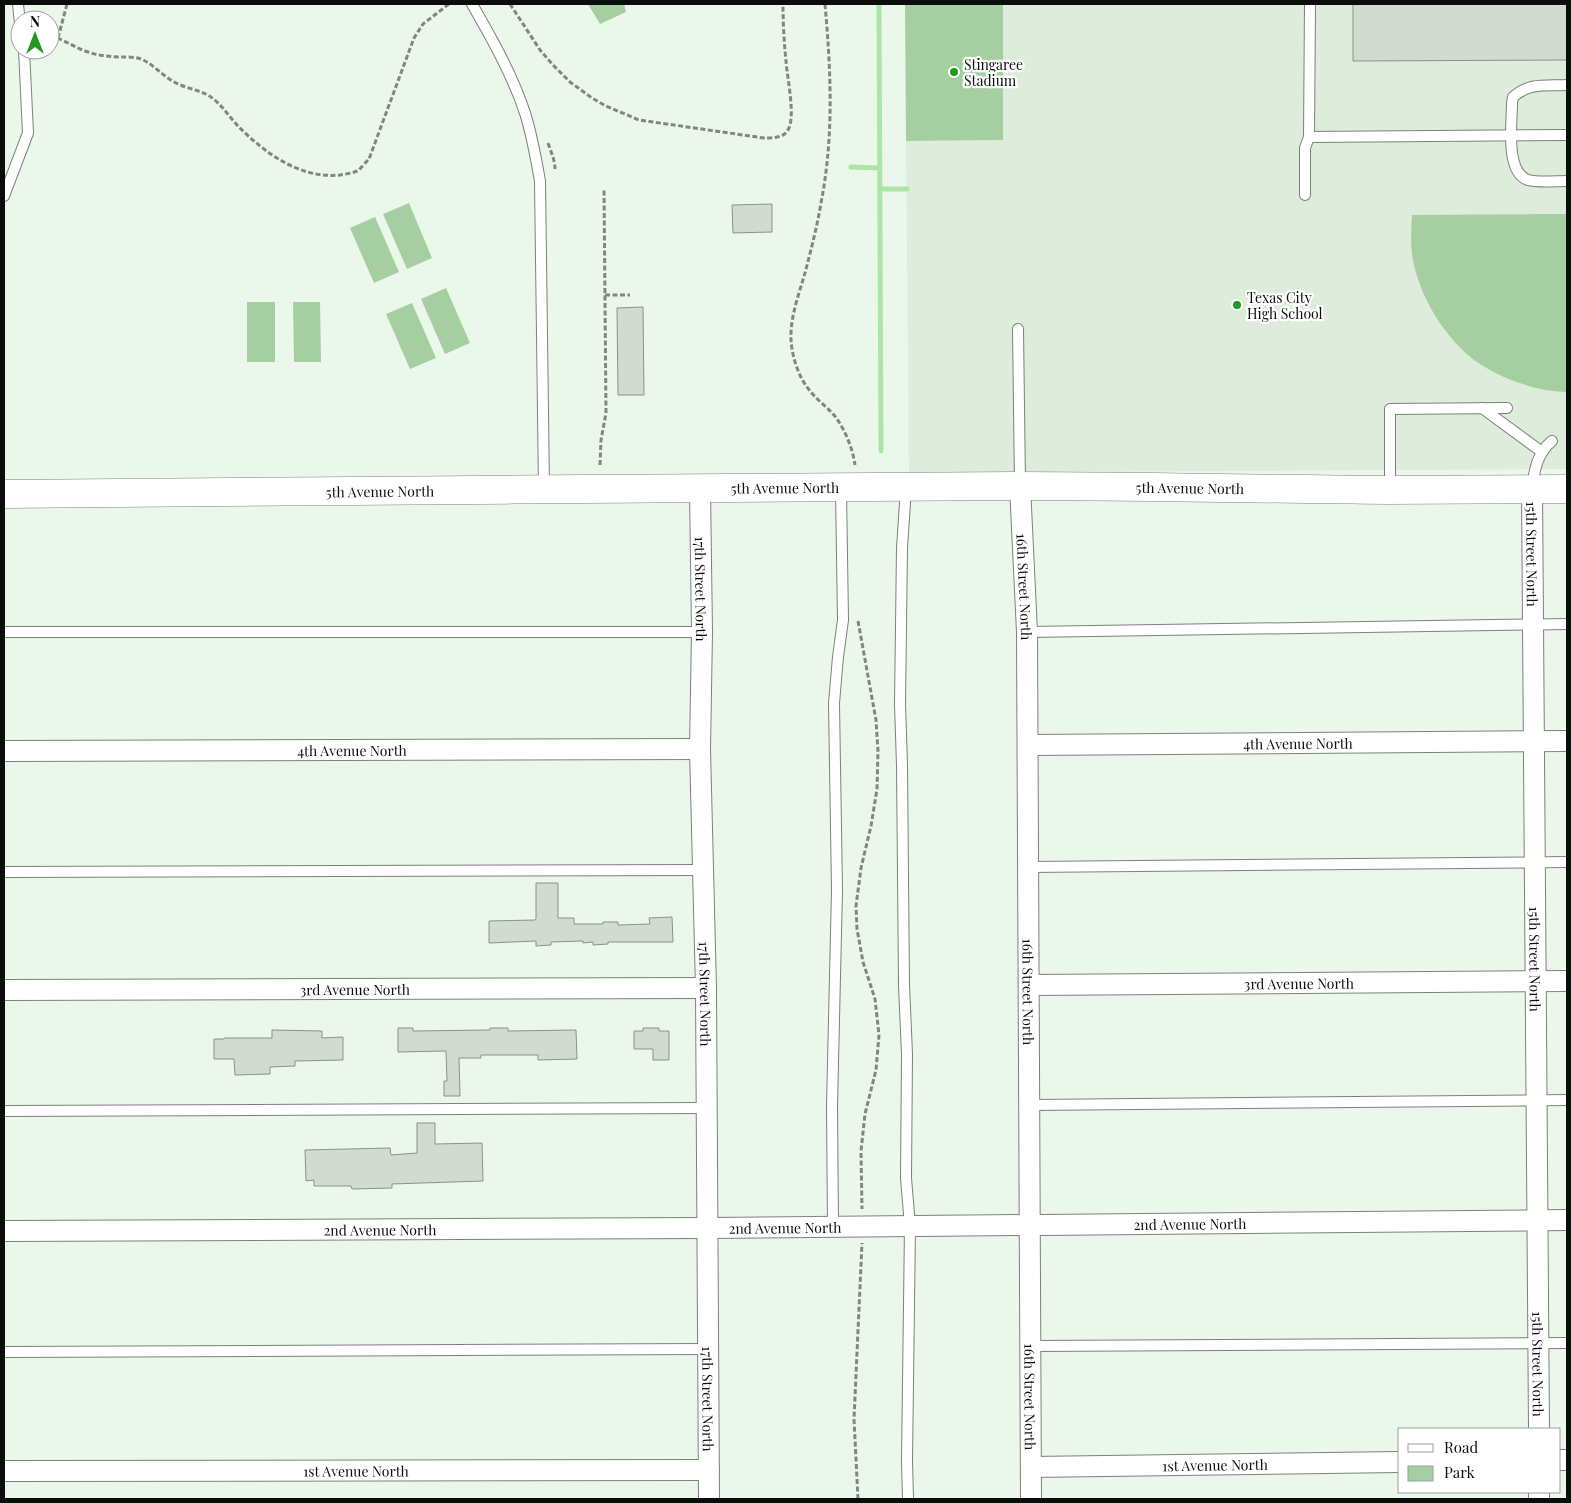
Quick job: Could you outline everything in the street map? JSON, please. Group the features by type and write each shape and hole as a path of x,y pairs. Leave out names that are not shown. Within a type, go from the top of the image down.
{"street":[{"name":"5th Avenue North","path":"4,494 1020,486 1390,490 1567,488"},
{"name":"16th Street North","path":"1020,486 1027,632 1031,1499"},
{"name":"17th Street North","path":"700,489 702,632 700,749 706,988 709,1499"},
{"name":"15th Street North","path":"1532,489 1539,1428"},
{"name":"4th Avenue North","path":"1028,746 1567,741"},
{"name":"4th Avenue North","path":"4,752 700,749"},
{"name":"3rd Avenue North","path":"1030,985 1567,981"},
{"name":"3rd Avenue North","path":"4,990 706,988"},
{"name":"2nd Avenue North","path":"4,1231 707,1228 1567,1220"},
{"name":"1st Avenue North","path":"1031,1466 1398,1462"},
{"name":"1st Avenue North","path":"4,1471 709,1470"}],"lane":[{"path":"472,4 502,58 524,111 534,143 540,181 544,489"},
{"path":"1305,195 1305,148 1309,137 1310,4"},
{"path":"4,196 28,133 24,60"},
{"path":"1567,85 1529,86 1519,91 1513,97 1512,135 1512,160 1516,172 1521,177 1530,180 1567,181"},
{"path":"1309,137 1567,135"},
{"path":"1018,329 1020,486"},
{"path":"1482,408 1542,452"},
{"path":"1390,490 1390,409 1507,408"},
{"path":"1532,489 1533,475 1538,460 1542,452 1552,441"},
{"path":"906,487 901,574 900,704 904,985 907,1054 906,1178 910,1226 908,1499"},
{"path":"832,1227 832,1096 837,890 834,703 843,620 841,488"},
{"path":"1027,632 1567,624"},
{"path":"4,632 702,632"},
{"path":"1029,867 1567,862"},
{"path":"4,872 703,870"},
{"path":"1030,1105 1567,1100"},
{"path":"4,1111 706,1108"},
{"path":"1030,1346 1567,1343"},
{"path":"4,1352 708,1349"}],"path":[{"path":"60,30 67,4"},
{"path":"60,39 89,53 136,58 145,61 174,82 206,94 217,101 255,142 272,154 296,168 314,174 332,176 358,170 369,159 414,38 423,24 447,4"},
{"path":"510,4 540,50 553,65 578,87 606,106 639,120 764,138 777,138 786,134 789,128 791,101 784,44 783,4"},
{"path":"600,465 601,440 606,413 604,188"},
{"path":"605,295 630,295"}],"shaded area":[{"name":"Texas City High School","path":"1003,4 1567,4 1567,469 909,473 906,141 1003,140"}],"green space":[{"path":"588,4 624,4 626,12 600,24"},
{"name":"Stingaree Stadium","path":"905,4 1003,4 1003,140 906,141"},
{"path":"409,203 432,258 407,269 383,214"},
{"path":"1567,214 1567,392 1528,386 1489,370 1468,355 1450,336 1434,314 1422,290 1414,265 1411,240 1412,215"},
{"path":"375,217 399,272 374,283 350,228"},
{"path":"446,288 470,343 445,354 421,299"},
{"path":"247,302 275,302 275,362 247,362"},
{"path":"293,302 320,302 321,362 294,362"},
{"path":"412,303 436,358 410,369 386,314"}],"building":[{"path":"1353,4 1567,4 1567,60 1353,61"},
{"path":"772,204 772,232 733,233 732,205"},
{"path":"643,307 644,395 618,395 617,308"},
{"path":"536,883 558,883 558,918 574,918 574,924 618,922 618,925 650,924 649,918 672,917 673,942 608,942 608,944 593,945 593,942 583,943 583,941 551,942 551,945 536,946 536,941 489,943 489,921 536,919"},
{"path":"398,1028 413,1028 413,1031 490,1030 490,1028 508,1028 508,1031 576,1030 577,1059 538,1060 538,1055 481,1055 481,1058 459,1058 460,1096 444,1096 444,1081 447,1081 446,1051 398,1052"},
{"path":"643,1028 659,1028 659,1031 669,1031 669,1060 653,1060 653,1049 634,1049 634,1031 643,1031"},
{"path":"272,1030 322,1031 322,1038 343,1037 343,1060 295,1061 295,1066 270,1067 270,1074 235,1075 234,1059 214,1059 214,1039 272,1038"},
{"path":"417,1123 435,1123 435,1144 482,1143 483,1181 392,1184 392,1188 352,1189 351,1186 314,1186 314,1180 306,1181 305,1150 390,1148 391,1155 417,1153"}],"waterway":[{"path":"879,4 881,451"},
{"path":"851,167 880,168"},
{"path":"880,189 907,189"}],"place":[{"name":"Stingaree Stadium","path":"954,72"},
{"name":"Texas City High School","path":"1237,305"}]}
